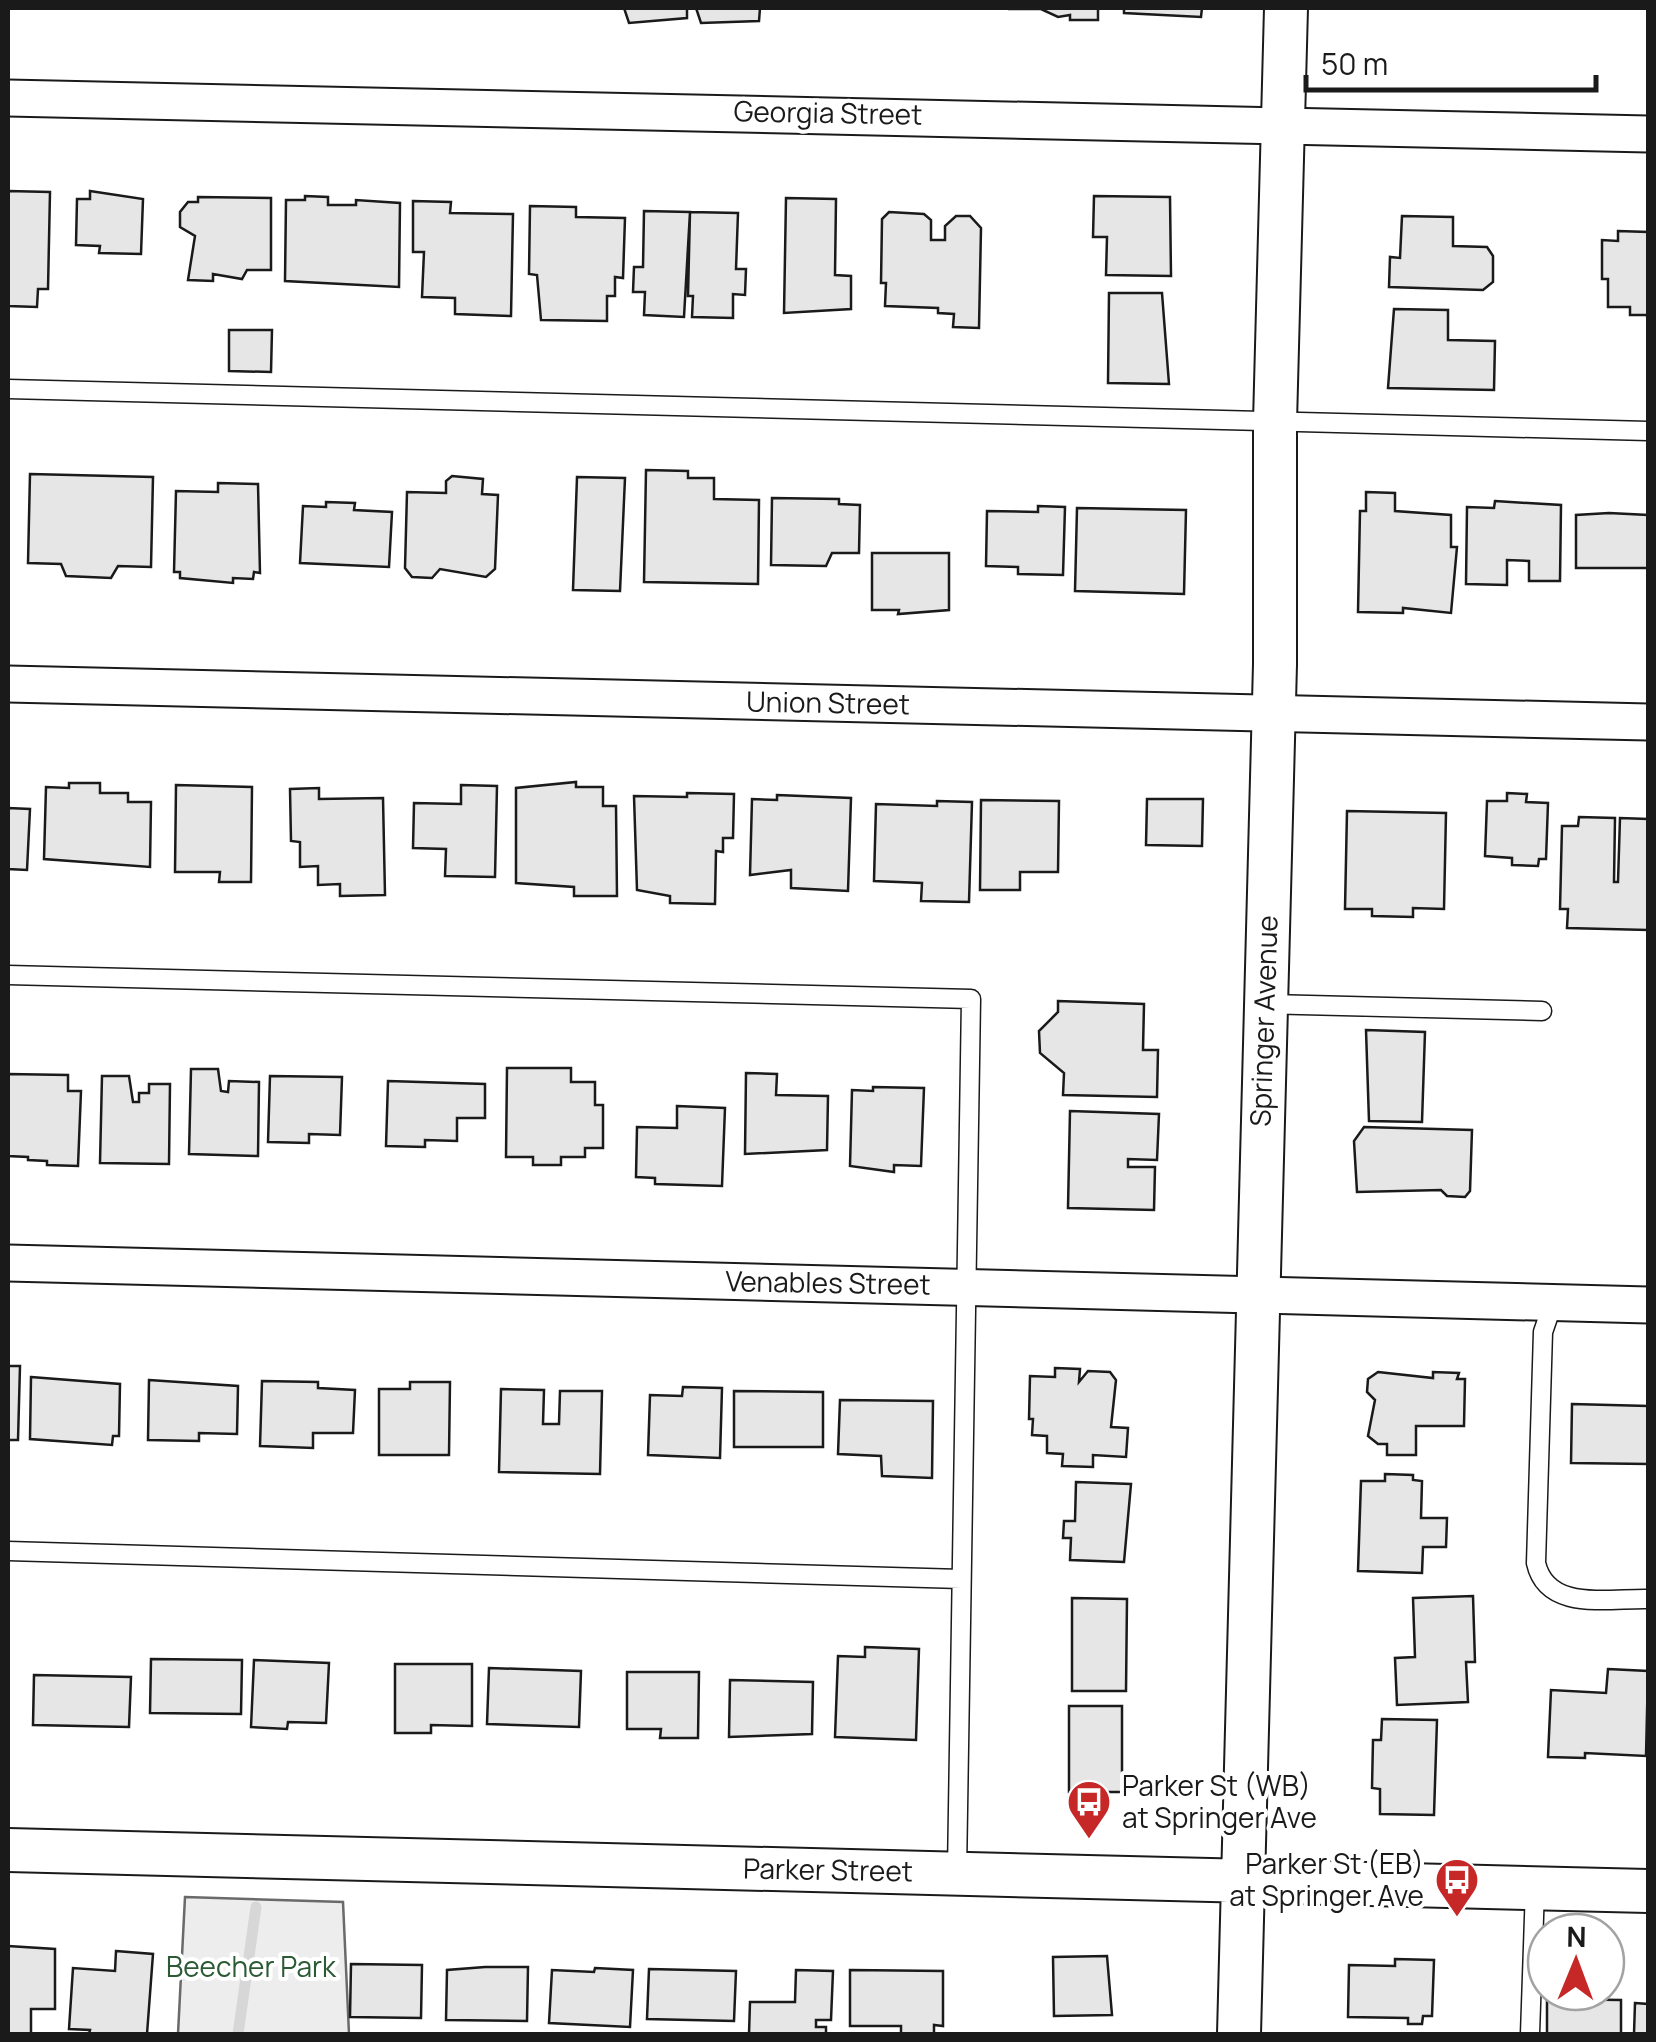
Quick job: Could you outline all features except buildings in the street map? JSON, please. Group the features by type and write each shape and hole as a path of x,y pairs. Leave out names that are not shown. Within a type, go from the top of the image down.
{"street":[{"name":"Springer Avenue","path":"1239,2034 1273,713 1274,422 1286,8"},
{"name":"Georgia Street","path":"8,98 1648,134"},
{"name":"Union Street","path":"8,684 1648,722"},
{"name":"Venables Street","path":"8,1263 1648,1305"},
{"name":"Parker Street","path":"8,1850 1648,1891"}],"lane":[{"path":"8,389 1648,431"},
{"path":"8,975 971,998 957,1873"},
{"path":"1265,1004 1542,1010"},
{"path":"1553,1302 1544,1332 1536,1562 1540,1579 1550,1591 1567,1597 1648,1599"},
{"path":"8,1551 961,1579"},
{"path":"1530,2034 1534,1888"}],"shaded area":[{"name":"Beecher Park","path":"185,1897 343,1902 349,2034 178,2034"}],"waterway":[{"path":"238,2034 256,1907"}],"place":[{"name":"Parker St (WB) at Springer Ave","path":"1089,1840"},
{"name":"Parker St (EB) at Springer Ave","path":"1457,1918"}]}
